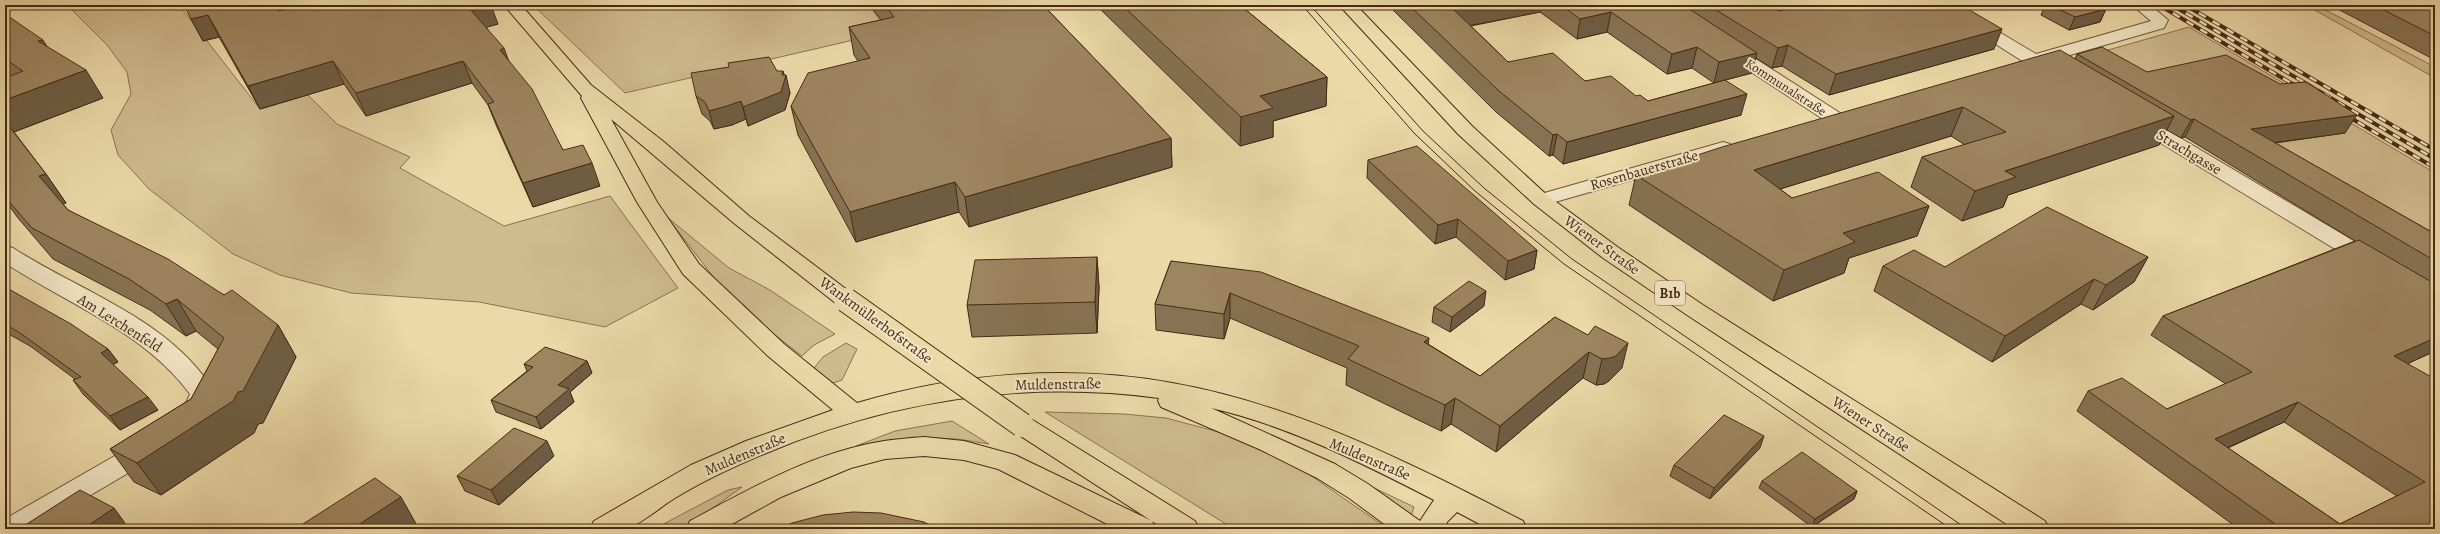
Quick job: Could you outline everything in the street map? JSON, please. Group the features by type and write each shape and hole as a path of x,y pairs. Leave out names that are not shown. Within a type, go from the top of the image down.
{"main road":[{"name":"Wankmüllerhofstraße","path":"512,5 584,89 657,146 742,220 846,300 1022,425 1185,529"},
{"name":"Wiener Straße","path":"1346,5 1465,130 1541,200 1611,253 1695,310 2035,529"},
{"name":"Wankmüllerhofstraße","path":"584,89 647,202 691,269 776,350 851,412"},
{"name":"Muldenstraße","path":"604,529 700,473 764,444 851,412 957,391 1017,384 1079,382 1130,384 1180,392 1264,416 1403,472 1513,529"},
{"path":"1130,384 1264,440 1327,471 1368,497 1411,529"},
{"path":"700,529 776,486 819,467 860,455 901,448 938,448 975,454 1006,462 1142,529"},
{"path":"1432,529 1431,525 1437,514 1449,502 1456,499"}],"street":[{"path":"1942,5 2062,76"},
{"path":"2012,66 2152,27 2158,24 2160,20 2140,5"},
{"name":"Kommunalstraße","path":"1716,42 1841,114 1809,123"},
{"name":"Strachgasse","path":"2119,110 2390,273"},
{"name":"Rosenbauerstraße","path":"1541,200 1739,143"},
{"name":"Am Lerchenfeld","path":"5,253 40,276 134,329 164,350 193,378 203,393 195,412 172,432 107,474 10,529"}],"shaded area":[{"path":"67,5 131,5 133,7 142,5 179,5 260,109 308,95 337,124 410,157 400,168 504,226 610,196 678,288 605,327 479,302 351,293 280,275 233,254 149,189 118,155 111,130 131,94 127,72 107,45"},
{"path":"533,5 869,5 888,32 625,93"},
{"path":"2306,5 2316,5 2435,67 2435,78"},
{"path":"2189,27 2435,173 2435,257 2087,56"},
{"path":"667,217 729,268 770,290 835,334 814,345 802,356 775,335 715,279"},
{"path":"846,343 857,349 842,380 833,383 814,368 823,357"},
{"path":"1045,412 1124,414 1166,418 1230,435 1293,463 1388,529 1234,529"},
{"path":"952,421 989,444 957,439 913,437 856,446 895,431"},
{"path":"1366,484 1414,507 1411,516"},
{"path":"742,487 684,529 654,529 728,490"}],"building":[{"path":"184,5 275,5 279,11 302,5 480,5 469,8 504,48 500,50 532,89 563,150 583,145 592,163 523,183 488,104 494,102 463,61 356,93 333,61 248,86 208,15 191,19"},
{"path":"885,5 1043,5 1171,138 965,197 955,182 850,212 791,106 808,73 870,58 849,27 894,17"},
{"path":"1122,5 1240,5 1327,77 1260,96 1273,108 1241,117"},
{"path":"1409,5 1479,5 1454,10 1508,62 1553,53 1585,81 1611,76 1636,96 1640,95 1648,101 1725,80 1747,94 1567,142 1557,134 1553,135 1499,91"},
{"path":"1561,5 1683,5 1757,53 1719,62 1697,47 1672,54 1611,12 1580,19"},
{"path":"1708,5 1768,5 1779,11 1803,5 1961,5 2002,29 1836,74 1788,45 1778,48"},
{"path":"2050,5 2097,5 2106,9 2075,17"},
{"path":"2374,5 2435,5 2435,36"},
{"path":"5,14 43,40 38,41 86,70 5,100 5,78 23,71 5,59"},
{"path":"2102,47 2147,72 2226,55 2280,84 2306,82 2357,115 2251,129 2435,234 2435,261 2194,119 2191,120 2077,54"},
{"path":"2060,50 2174,116 2005,171 2016,177 1975,191 1922,157 2006,132 1963,107 1754,170 1792,198 1878,172 1929,206 1843,233 1855,242 1784,270 1636,175 1722,147"},
{"path":"769,57 777,71 783,71 782,75 786,75 781,92 743,107 741,101 709,111 705,102 696,96 691,73 729,67 728,63"},
{"path":"5,121 46,174 39,176 68,210 168,259 224,295 232,290 278,325 243,391 238,392 233,401 137,463 110,449 191,399 224,338 177,299 166,304 129,279 32,228 5,197"},
{"path":"1417,146 1537,250 1508,261 1458,219 1438,225 1368,160"},
{"path":"2047,207 2148,257 2106,285 2094,279 2005,336 1883,266 1914,250 1945,267"},
{"path":"2359,240 2435,284 2435,338 2394,356 2435,379 2435,529 2282,529 2088,391 2122,378 2167,409 2252,372 2163,316","holes":["2298,402 2425,482 2340,524 2215,439"]},
{"path":"1097,257 1095,302 967,305 975,260"},
{"path":"1171,261 1261,272 1429,338 1424,342 1480,376 1555,317 1588,335 1595,326 1628,343 1616,356 1610,358 1602,359 1589,352 1500,426 1455,398 1445,405 1348,359 1359,346 1230,293 1224,314 1155,304"},
{"path":"1469,281 1486,291 1452,317 1434,307"},
{"path":"5,287 71,324 108,349 101,353 148,397 110,416 73,380 81,377 5,324"},
{"path":"545,347 587,361 558,385 569,389 536,417 491,400 533,367 524,364"},
{"path":"1724,415 1764,436 1714,488 1674,465"},
{"path":"514,428 547,441 491,490 457,476"},
{"path":"1802,452 1857,491 1815,519 1762,481"},
{"path":"375,478 401,497 352,529 295,529"},
{"path":"80,490 114,508 83,529 80,527 75,529 19,529"},
{"path":"853,512 881,513 924,522 937,529 779,529 792,523 823,515"}],"tram line":[{"path":"1302,5 1414,133 1475,191 1564,264 1951,529"},
{"path":"1310,5 1423,131 1484,188 1572,259 1967,529"}],"railway":[{"path":"2159,5 2301,89"},
{"path":"2172,5 2435,159"},
{"path":"2185,5 2435,150"},
{"path":"2344,114 2435,168"}]}
